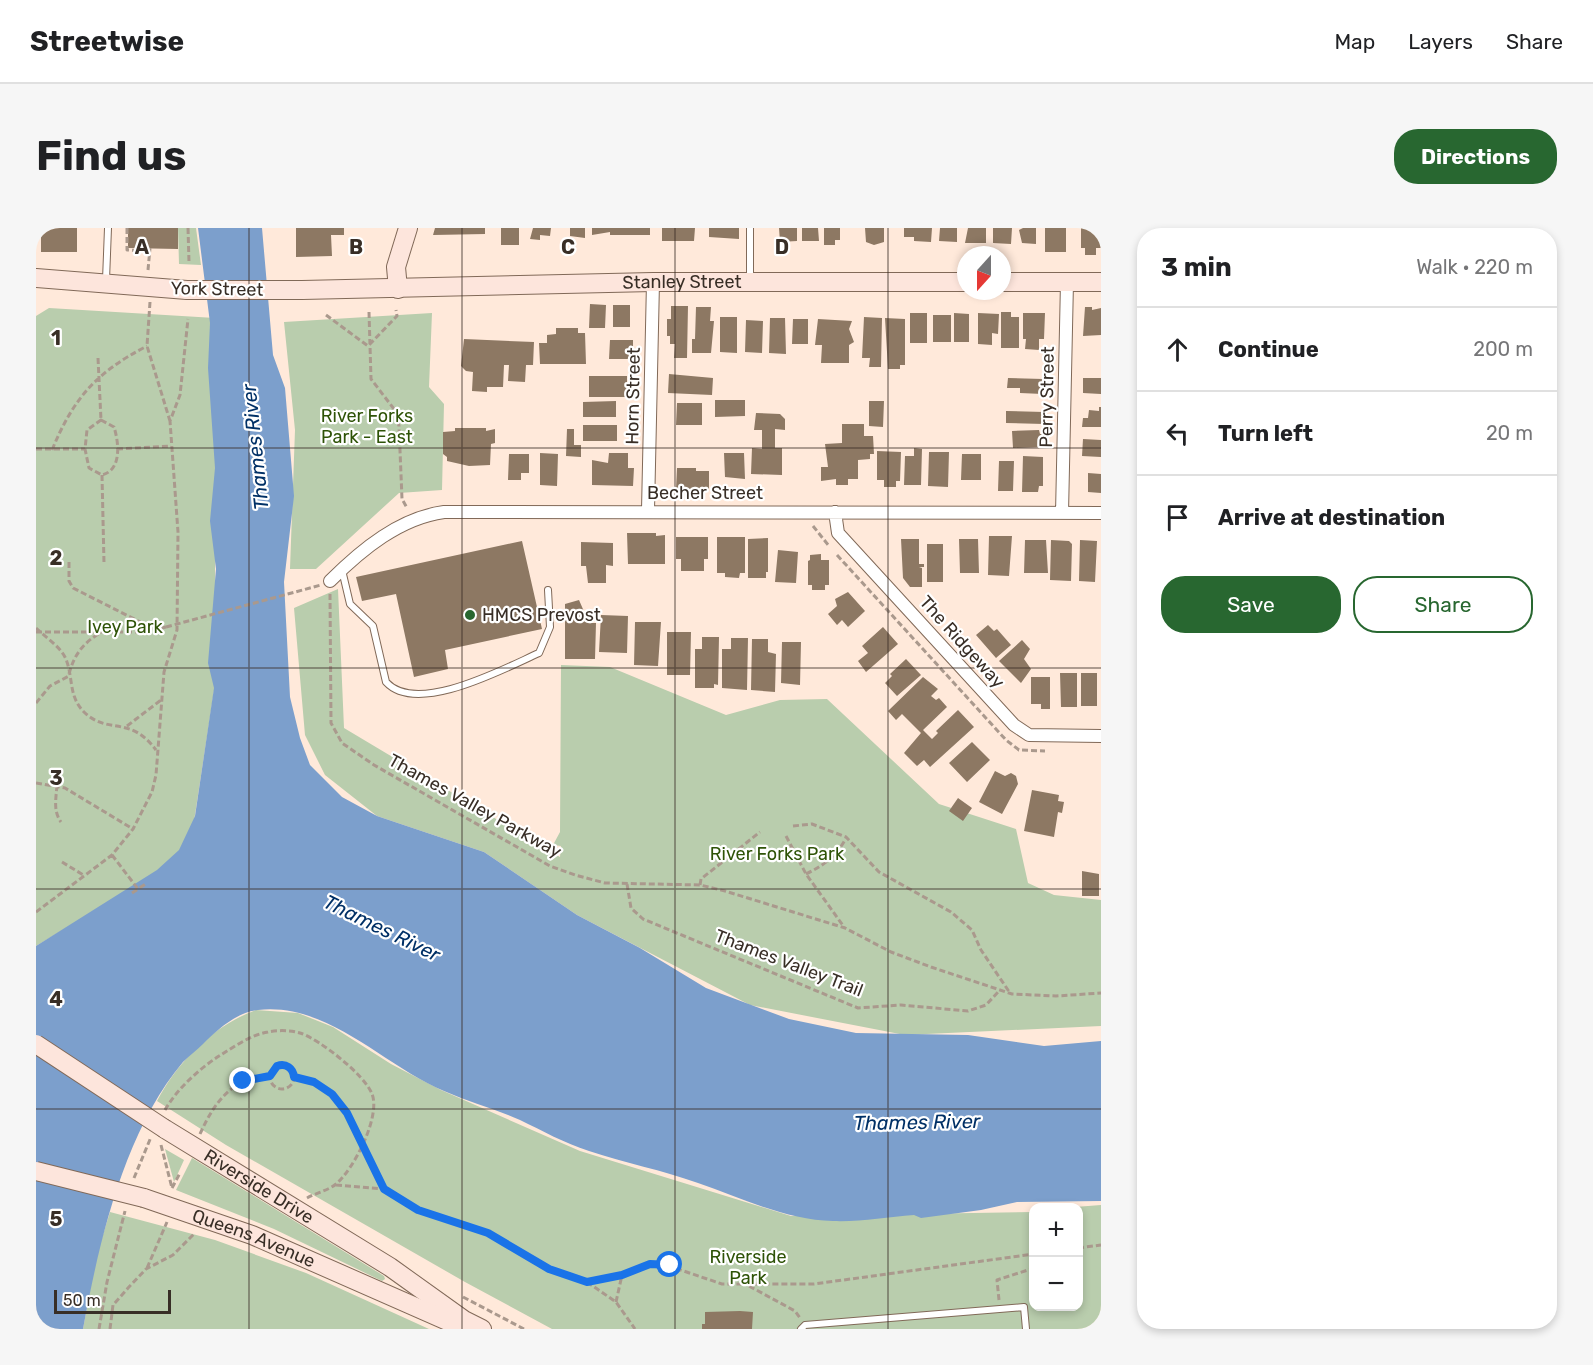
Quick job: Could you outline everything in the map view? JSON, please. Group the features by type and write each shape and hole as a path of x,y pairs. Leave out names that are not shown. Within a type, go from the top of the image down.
{"main road":[{"path":"398,289 396,267 408,228"},
{"name":"York Street","path":"36,278 187,290 398,289"},
{"name":"Stanley Street","path":"398,289 653,282 957,282"},
{"path":"1011,282 1101,282"},
{"name":"Riverside Drive","path":"36,1044 160,1129 390,1267 464,1320 482,1329"},
{"name":"Queens Avenue","path":"36,1171 138,1192 312,1259 452,1323 464,1320"}],"street":[{"name":"Horn Street","path":"648,510 653,282"},
{"name":"Perry Street","path":"1062,513 1067,282"},
{"name":"Becher Street","path":"326,584 374,543 412,521 434,513 648,510 1101,513"},
{"name":"The Ridgeway","path":"835,512 838,533 1014,725 1029,735 1101,736"}],"lane":[{"path":"106,284 108,228"},
{"path":"750,228 750,282"},
{"path":"342,569 350,604 373,626 386,682 402,691 428,694 451,690 539,653 550,627 548,591"},
{"path":"803,1327 1024,1308 1026,1329"}],"path":[{"path":"36,912 112,855 134,829 152,792 158,752 164,672 177,630 178,532 170,421 147,346 150,249 126,249 127,228"},
{"path":"188,228 189,262"},
{"path":"368,346 397,316 396,310"},
{"path":"369,312 368,346 371,379 394,409 399,426 402,499 412,521"},
{"path":"326,315 368,346"},
{"path":"170,421 180,395 188,319"},
{"path":"52,450 68,414 99,376 114,363 147,346"},
{"path":"99,358 100,420"},
{"path":"100,420 114,427 117,449 116,466 109,473 102,475 96,474 89,468 85,449 87,430 100,420"},
{"path":"117,449 171,446"},
{"path":"36,449 85,449"},
{"path":"102,475 104,563"},
{"path":"803,526 814,526 815,531 1006,740 1019,750 1054,751"},
{"path":"69,562 69,582 81,594 156,630"},
{"path":"38,632 100,633 156,630 326,584"},
{"name":"Thames Valley Parkway","path":"326,584 331,723 342,743 374,765 550,866 590,880 627,884 700,885 845,928 891,952 1011,994 1056,996 1101,993"},
{"path":"36,628 63,655 72,694 86,714 105,723 128,726 144,736 158,752"},
{"path":"36,703 50,686 69,676 76,655 86,642 100,633"},
{"path":"128,726 161,700"},
{"path":"36,783 57,785 134,829"},
{"path":"57,785 55,806 61,822"},
{"path":"793,826 812,824 846,837 879,872 951,912 972,930 981,950 1011,994"},
{"path":"700,885 701,879 760,832"},
{"path":"786,836 806,874 845,928"},
{"path":"806,874 826,864 840,850 846,837"},
{"path":"112,855 138,889"},
{"path":"62,861 85,876"},
{"path":"132,893 147,884"},
{"name":"Thames Valley Trail","path":"627,884 631,908 643,920 858,1008 901,1005 968,1011 986,1005 999,991"},
{"path":"138,1192 160,1129 201,1068 253,1037 268,1032 292,1031 307,1036 340,1059 372,1092 373,1113 362,1146 353,1164 336,1185 302,1200"},
{"path":"285,1065 292,1070 294,1077 289,1088 281,1089 271,1083 270,1076 277,1066 285,1065"},
{"path":"198,1138 210,1113 222,1096 243,1081 270,1076"},
{"path":"294,1077 314,1082 332,1094 347,1113 384,1189"},
{"path":"160,1129 172,1188 180,1173"},
{"path":"336,1185 384,1189 428,1215 488,1233 549,1269 587,1282 616,1302 635,1329"},
{"path":"110,1329 113,1305 146,1269 168,1222 168,1205"},
{"path":"99,1329 107,1282 126,1206"},
{"path":"146,1269 173,1255 194,1234"},
{"path":"1083,1247 1101,1245"},
{"path":"587,1282 622,1275 660,1263 682,1269 708,1281 749,1286 814,1284 1029,1255"},
{"path":"1000,1309 997,1280 1029,1270"},
{"path":"616,1302 622,1275"},
{"path":"749,1286 795,1311 803,1327"}],"green space":[{"path":"178,228 196,228 201,265 179,264"},
{"name":"Ivey Park","path":"49,308 215,318 215,684 189,854 36,946 36,316"},
{"name":"River Forks Park - East","path":"432,313 429,387 444,404 442,490 399,493 316,569 290,569 295,430 284,322"},
{"name":"River Forks Park","path":"338,589 344,728 560,857 561,846 553,845 560,832 561,665 610,667 726,715 780,700 827,699 939,804 1016,829 1028,883 1054,895 1101,900 1101,1026 905,1035 750,1005 577,915 484,852 377,816 325,775 305,735 294,608"},
{"name":"Riverside Park","path":"256,1010 298,1013 333,1027 391,1064 441,1090 580,1151 791,1216 1029,1212 1029,1311 1083,1311 1083,1206 1101,1205 1101,1329 552,1329 465,1282 226,1145 157,1101 175,1072 199,1046 226,1025"},
{"path":"165,1149 184,1160 174,1182"},
{"path":"192,1158 384,1276 385,1279 382,1281 274,1229 176,1190"},
{"path":"110,1212 215,1240 306,1273 429,1329 83,1329 96,1257"}],"water":[{"name":"Thames River","path":"198,228 262,228 273,355 285,388 294,496 284,582 290,697 300,738 310,765 342,797 377,816 484,852 577,915 640,948 706,988 789,1019 856,1033 968,1035 1044,1046 1101,1041 1101,1201 1017,1202 981,1210 921,1218 914,1215 843,1221 799,1217 684,1178 580,1148 520,1120 453,1095 422,1080 332,1026 308,1016 284,1010 258,1010 243,1014 215,1033 183,1062 162,1090 130,1154 117,1189 97,1260 83,1329 36,1329 36,946 157,870 179,850 195,816 214,688 208,663 216,569 210,521 215,468 208,368 210,323"}],"building":[{"path":"41,228 77,228 77,252 41,252"},
{"path":"128,228 178,228 178,249 128,248"},
{"path":"296,228 344,228 344,235 331,235 332,256 296,257"},
{"path":"435,228 485,228 485,234 433,235"},
{"path":"501,228 519,228 519,245 501,245"},
{"path":"533,228 551,228 550,236 540,235 540,240 530,239"},
{"path":"570,228 585,228 585,238 570,236"},
{"path":"592,228 650,228 650,235 610,235 610,232 592,235"},
{"path":"662,228 695,228 694,241 662,241"},
{"path":"709,228 739,228 739,239 709,237"},
{"path":"779,228 797,228 797,241 780,242"},
{"path":"802,228 818,228 819,241 802,241"},
{"path":"824,228 840,228 840,240 835,240 835,245 824,245"},
{"path":"865,228 884,228 884,242 874,245 866,242"},
{"path":"904,228 932,228 931,242 914,241 914,237 904,237"},
{"path":"940,228 957,228 957,242 939,241"},
{"path":"968,228 986,228 986,243 965,243"},
{"path":"993,228 1012,228 1011,244 993,243"},
{"path":"1036,228 1036,244 1022,243 1019,230"},
{"path":"1045,228 1066,228 1066,252 1045,252"},
{"path":"1081,228 1101,228 1101,248 1096,248 1096,255 1085,255 1085,248 1081,248"},
{"path":"590,304 606,305 605,328 589,328"},
{"path":"613,305 630,305 630,327 613,327"},
{"path":"671,306 688,306 687,358 674,358 675,344 670,344 670,336 667,336 667,319 671,319"},
{"path":"696,307 711,307 710,321 714,321 711,353 692,353"},
{"path":"1085,307 1092,307 1092,310 1101,308 1101,335 1083,336"},
{"path":"1001,312 1011,312 1011,317 1019,317 1019,348 1001,348"},
{"path":"910,313 927,313 927,343 910,343"},
{"path":"954,313 969,314 969,342 954,342"},
{"path":"978,313 999,314 998,334 992,333 992,345 978,344"},
{"path":"1023,313 1045,313 1044,339 1039,339 1039,350 1025,349"},
{"path":"933,315 951,315 951,342 933,342"},
{"path":"720,317 737,317 737,353 720,352"},
{"path":"864,317 882,318 881,367 869,367 870,358 862,358"},
{"path":"770,318 785,318 786,354 769,353"},
{"path":"885,318 905,319 905,365 900,365 900,369 888,369"},
{"path":"793,319 808,319 808,344 792,344"},
{"path":"818,319 852,321 849,329 854,342 849,345 849,363 821,363 822,345 815,345"},
{"path":"746,320 763,321 762,353 745,352"},
{"path":"556,328 578,328 578,333 585,333 586,364 540,364 539,343 547,343 547,335 556,334"},
{"path":"464,339 534,342 533,365 526,365 525,382 508,381 509,365 504,365 503,387 487,387 487,392 472,391 473,372 466,371 461,366"},
{"path":"610,340 633,340 633,359 609,359"},
{"path":"669,374 713,378 712,395 668,393"},
{"path":"589,376 627,376 627,397 589,397"},
{"path":"1008,378 1043,379 1043,394 1020,393 1020,388 1007,388"},
{"path":"1083,378 1101,378 1101,394 1083,393"},
{"path":"715,400 745,400 745,416 715,417"},
{"path":"616,401 616,417 583,417 583,402"},
{"path":"869,401 884,401 883,427 869,426"},
{"path":"677,403 702,403 702,425 676,425"},
{"path":"1101,407 1101,427 1082,427 1083,418 1088,418 1089,410 1099,411"},
{"path":"1006,411 1044,412 1044,424 1006,423"},
{"path":"756,413 780,414 785,419 785,430 775,429 775,448 782,448 782,475 751,474 752,448 762,449 762,430 754,430"},
{"path":"842,424 864,424 864,436 873,436 874,454 870,454 870,459 858,460 858,479 848,479 848,485 836,485 836,479 821,481 821,467 828,467 825,444 842,443"},
{"path":"583,425 617,425 617,441 583,441"},
{"path":"455,428 486,428 486,431 495,429 495,443 491,444 490,465 469,466 447,461 447,457 443,454 443,432 455,431"},
{"path":"567,429 574,429 574,445 581,445 581,457 566,456"},
{"path":"1039,430 1040,434 1043,434 1043,447 1013,448 1012,431"},
{"path":"1083,439 1101,440 1101,457 1082,456"},
{"path":"914,448 922,449 921,485 904,485 905,456 914,456"},
{"path":"877,451 901,452 900,481 896,481 896,487 884,487 884,480 877,480"},
{"path":"929,452 949,452 948,487 928,486"},
{"path":"540,453 558,454 557,486 540,485"},
{"path":"609,453 628,453 628,468 634,468 633,486 592,485 592,460 608,463"},
{"path":"724,453 744,453 745,479 725,477"},
{"path":"509,454 529,454 529,473 521,473 521,480 508,480"},
{"path":"962,454 981,454 981,480 961,480"},
{"path":"1023,456 1043,457 1043,486 1039,486 1038,492 1022,492"},
{"path":"999,461 1014,461 1013,491 998,491"},
{"path":"677,468 709,471 709,489 676,489"},
{"path":"1088,473 1101,474 1101,493 1088,492"},
{"path":"627,533 665,535 665,564 628,564"},
{"path":"989,536 1012,536 1009,576 988,575"},
{"path":"676,537 708,537 708,559 704,559 704,571 681,571 681,559 676,559"},
{"path":"717,537 745,537 745,573 740,573 739,578 725,577 725,573 717,573"},
{"path":"768,538 766,578 748,578 748,539"},
{"path":"901,539 919,539 919,564 924,564 924,567 919,567 922,568 922,587 910,587 903,578"},
{"path":"959,539 978,539 979,573 960,573"},
{"path":"1025,540 1046,540 1048,573 1024,573"},
{"path":"1051,540 1069,541 1072,544 1071,581 1050,580"},
{"path":"1080,540 1097,541 1095,582 1079,581"},
{"name":"HMCS Prevost","path":"522,541 542,629 445,650 448,669 414,677 396,594 362,601 356,577"},
{"path":"581,542 613,543 613,566 606,565 606,583 588,583 586,566 581,566"},
{"path":"927,544 943,544 943,582 927,582"},
{"path":"778,550 798,552 796,583 775,582"},
{"path":"821,554 821,560 829,560 829,585 825,585 825,590 812,590 812,585 808,585 808,561 810,555"},
{"path":"848,592 865,611 848,627 842,620 837,625 828,614 837,606 835,599"},
{"path":"579,600 589,623 596,623 595,659 565,659 565,604"},
{"path":"601,615 628,616 627,653 599,652"},
{"path":"635,622 661,622 658,666 634,665"},
{"path":"988,625 994,631 997,629 1011,645 996,658 976,635"},
{"path":"883,627 898,644 866,672 858,661 868,653 862,646"},
{"path":"667,632 691,632 690,675 667,675"},
{"path":"702,637 719,637 718,685 714,684 714,688 695,688 695,649 702,649"},
{"path":"731,638 748,638 747,690 722,688 722,649 731,649"},
{"path":"752,639 768,639 768,652 776,654 775,692 751,690"},
{"path":"1022,640 1030,649 1024,659 1031,669 1021,683 999,661"},
{"path":"782,642 801,642 800,685 781,683"},
{"path":"906,659 921,675 897,696 885,683 892,676 890,674"},
{"path":"1060,673 1077,673 1077,707 1061,707"},
{"path":"1081,673 1097,673 1097,706 1081,706"},
{"path":"923,677 938,689 931,696 936,700 939,698 947,707 923,730 932,739 938,733 936,731 958,710 974,727 930,767 924,760 917,766 904,753 921,733 902,714 896,720 888,711"},
{"path":"1031,677 1050,677 1050,709 1041,709 1041,704 1031,704"},
{"path":"972,742 990,760 967,782 949,763"},
{"path":"995,771 1005,776 1011,773 1016,776 1018,784 1002,814 979,802"},
{"path":"1032,790 1059,795 1058,801 1064,802 1062,813 1058,812 1054,837 1024,831"},
{"path":"958,798 972,808 963,821 949,811"},
{"path":"1082,871 1099,874 1099,896 1082,896"},
{"path":"705,1312 753,1312 752,1329 702,1329 702,1324 705,1324"}],"place":[{"name":"HMCS Prevost","path":"470,615"}],"route":[{"path":"243,1081 253,1077 270,1076 273,1068 285,1065 292,1070 294,1077 314,1082 327,1089 347,1113 384,1189 428,1215 488,1233 558,1273 587,1282 622,1275 650,1264 670,1265"}]}
